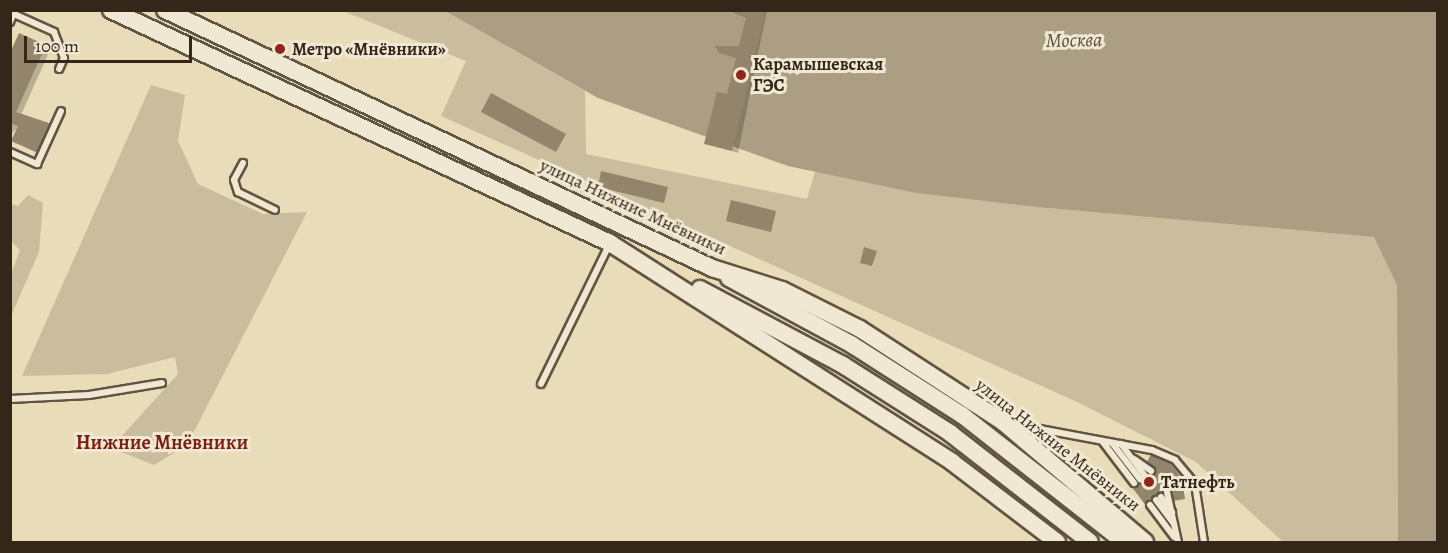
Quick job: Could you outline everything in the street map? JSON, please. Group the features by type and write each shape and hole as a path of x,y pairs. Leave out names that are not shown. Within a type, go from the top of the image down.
{"main road":[{"path":"111,10 610,243 843,365 950,433 1090,543"},
{"name":"улица Нижние Мнёвники","path":"165,10 712,268 752,278 827,312 1003,422 1145,543"},
{"path":"327,110 337,90"},
{"path":"632,255 952,462 1057,543"},
{"path":"712,268 850,344 962,415 1085,508 1124,543"}],"lane":[{"path":"10,22 15,12 54,32 64,58 59,69"},
{"path":"10,152 37,164 61,111"},
{"path":"243,163 234,180 238,192 275,210"},
{"path":"540,384 610,243"},
{"path":"10,399 89,395 162,383"},
{"path":"1003,422 1164,454 1188,471 1198,494 1204,543"},
{"path":"1102,441 1142,477"},
{"path":"1112,443 1142,477"},
{"path":"1121,444 1142,477"},
{"path":"1158,499 1173,513 1177,541"},
{"path":"1158,499 1174,525"},
{"path":"1158,499 1177,541"}],"shaded area":[{"path":"343,11 445,11 585,91 586,154 807,199 815,171 916,193 1036,207 1375,237 1397,285 1398,542 1283,542 1196,462 1075,401 441,116 466,61"},
{"path":"151,85 185,95 178,141 198,184 263,214 307,212 187,445 154,465 111,448 178,374 175,357 107,374 22,376"},
{"path":"28,195 43,203 39,252 11,316 11,274 20,250 11,241 11,204 18,206"}],"water":[{"name":"Москва","path":"445,11 1437,11 1437,542 1398,542 1397,285 1374,237 1036,207 916,193 788,166 598,98"}],"building":[{"name":"Карамышевская ГЭС","path":"727,10 766,10 732,151 704,144 717,92 727,94 736,58 719,53 715,46 739,46 746,18"},
{"path":"19,33 46,45 16,112 52,124 38,153 11,141 18,126 10,123 10,53"},
{"path":"491,93 566,134 556,152 481,112"},
{"path":"601,171 668,187 664,203 598,187"},
{"path":"731,200 776,211 771,232 726,221"},
{"path":"864,247 877,251 872,266 860,263"},
{"path":"1151,454 1169,462 1182,478 1185,499 1173,501 1171,489 1147,507 1131,486 1155,468 1146,464"}],"place":[{"name":"Метро «Мнёвники»","path":"280,49"},
{"name":"Карамышевская ГЭС","path":"741,75"},
{"name":"Татнефть","path":"1149,482"}],"district":[{"name":"Нижние Мнёвники","path":"162,442"}]}
